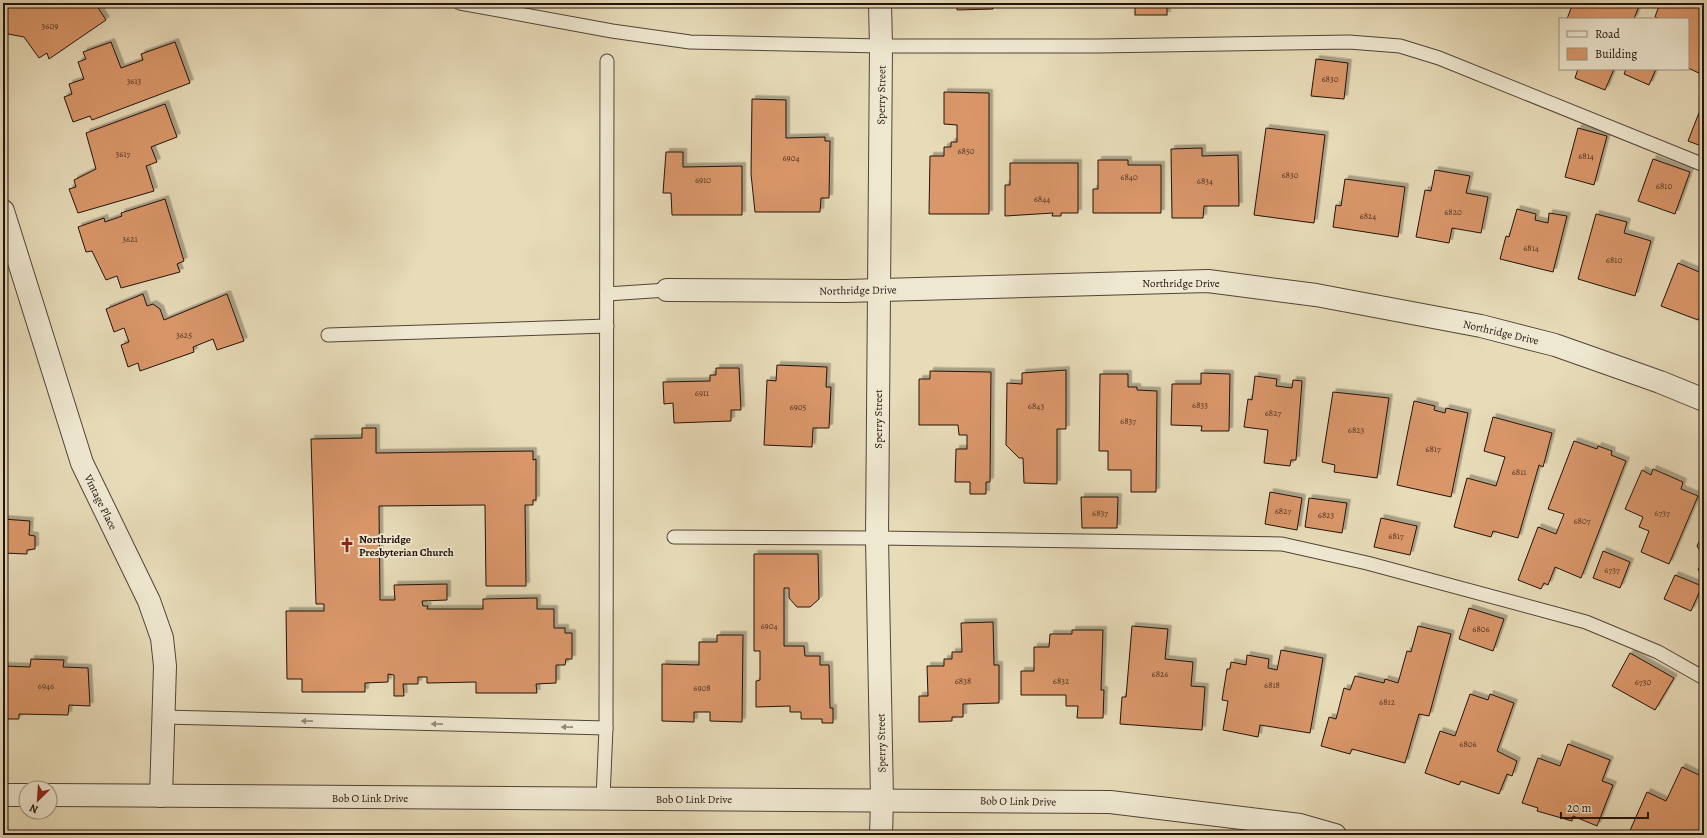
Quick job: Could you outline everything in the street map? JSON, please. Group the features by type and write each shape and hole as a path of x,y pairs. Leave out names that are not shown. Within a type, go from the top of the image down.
{"street":[{"name":"Sperry Street","path":"880,3 881,46 877,538 882,800 881,835"},
{"name":"Vintage Place","path":"3,211 82,463 149,601 162,638 165,666 162,796"},
{"name":"Northridge Drive","path":"667,290 878,290 1208,281 1316,294 1481,326 1555,345 1660,382 1704,400"},
{"path":"3,795 18,795"},
{"name":"Bob O Link Drive","path":"58,795 1110,802 1300,825 1335,835"}],"lane":[{"path":"460,3 612,31 690,42 881,46 1098,46 1349,42 1400,46 1439,58 1704,165"},
{"path":"604,799 606,728 608,294 607,62"},
{"path":"608,294 667,290"},
{"path":"328,336 607,326"},
{"path":"674,537 877,538 1282,544 1367,563 1586,622 1658,652 1704,678"},
{"path":"164,717 606,728"}],"building":[{"path":"8,3 95,3 106,20 49,59 47,53 39,58 24,37 3,33 3,16"},
{"path":"957,3 992,3 993,9 957,10"},
{"path":"1135,3 1167,3 1167,15 1135,15"},
{"path":"1573,3 1640,3 1634,18 1567,18"},
{"path":"1660,3 1704,3 1704,66 1701,74 1689,68 1689,18 1655,17"},
{"path":"111,42 121,68 143,60 141,54 175,42 190,83 92,120 90,116 73,122 64,97 72,94 69,84 84,79 78,62 86,59 83,52"},
{"path":"1316,59 1348,63 1344,99 1311,96"},
{"path":"1578,70 1614,70 1605,90 1575,78"},
{"path":"1626,70 1656,70 1649,85 1624,74"},
{"path":"944,92 989,93 989,214 929,214 930,156 944,156 944,147 951,147 951,142 957,142 957,125 944,124"},
{"path":"752,99 786,100 786,138 825,137 825,141 830,141 829,198 821,198 820,212 755,212 751,174"},
{"path":"1704,100 1704,147 1688,141"},
{"path":"165,104 177,137 151,147 157,162 146,166 154,191 78,213 69,189 76,187 74,180 96,169 86,133"},
{"path":"1266,128 1325,135 1314,223 1254,215"},
{"path":"1578,128 1607,136 1594,185 1565,177"},
{"path":"1202,148 1202,156 1238,155 1239,206 1204,206 1203,218 1172,218 1171,149"},
{"path":"666,152 683,152 683,167 742,166 742,215 672,215 671,193 663,193"},
{"path":"1653,159 1690,172 1675,214 1638,201"},
{"path":"1098,160 1128,160 1128,165 1161,165 1161,213 1093,213 1093,189 1098,189"},
{"path":"1010,163 1078,163 1078,213 1061,213 1061,216 1052,216 1053,213 1005,216 1005,185 1010,185"},
{"path":"1435,170 1470,176 1466,193 1488,197 1481,233 1452,228 1449,243 1416,237 1425,190 1431,191"},
{"path":"1345,179 1405,187 1398,237 1333,227 1336,205 1341,206"},
{"path":"165,199 184,261 177,264 180,272 121,288 117,276 106,280 92,251 86,252 78,227 104,218 105,222 122,216 121,213"},
{"path":"1517,209 1536,214 1535,220 1548,223 1549,213 1567,216 1553,272 1500,259 1506,236 1509,237"},
{"path":"1596,214 1627,222 1624,233 1651,241 1635,296 1578,279"},
{"path":"1678,263 1704,274 1704,306 1698,320 1661,306"},
{"path":"143,294 147,306 153,304 160,309 164,320 227,294 244,341 217,350 213,339 193,347 194,352 140,371 138,363 128,367 121,345 129,342 124,328 114,332 106,309"},
{"path":"777,365 827,367 826,387 831,387 829,428 813,428 812,447 764,445 767,380 776,381"},
{"path":"716,368 739,368 741,410 731,410 731,421 674,423 673,403 664,404 663,382 710,381 710,375 716,375"},
{"path":"1066,370 1066,429 1057,429 1057,484 1024,483 1023,458 1019,458 1006,445 1007,383 1022,384 1022,373"},
{"path":"930,371 991,372 990,482 986,482 986,494 970,494 970,482 955,482 956,449 967,449 967,435 959,435 958,425 919,425 919,379 930,379"},
{"path":"1201,373 1230,374 1229,431 1201,431 1202,426 1171,425 1172,384 1201,384"},
{"path":"1100,374 1128,374 1128,387 1137,387 1137,390 1157,391 1156,492 1131,492 1131,470 1108,470 1108,451 1099,451"},
{"path":"1255,376 1277,379 1276,386 1292,388 1293,380 1302,381 1296,460 1291,460 1290,466 1264,463 1268,430 1244,427 1248,399 1252,400"},
{"path":"1333,392 1389,398 1377,478 1334,472 1335,465 1322,462"},
{"path":"1414,401 1435,406 1434,410 1445,413 1446,408 1468,413 1451,497 1397,485"},
{"path":"1493,417 1552,433 1543,467 1539,465 1518,538 1493,531 1491,537 1454,527 1467,478 1496,486 1505,457 1484,451"},
{"name":"Northridge Presbyterian Church","path":"362,428 376,428 376,453 533,451 533,460 536,459 536,500 533,500 533,505 525,505 526,586 486,586 485,505 379,506 380,600 395,600 394,585 447,584 447,600 422,601 423,606 428,606 427,609 483,609 483,599 537,598 537,609 554,609 554,628 565,628 565,633 572,633 572,659 566,659 565,665 556,665 556,683 536,684 537,693 476,693 476,682 427,683 427,677 418,677 418,684 403,684 404,696 394,696 394,675 388,674 388,682 365,683 365,692 302,692 302,679 287,679 286,611 324,611 324,604 316,604 311,439 362,438"},
{"path":"1574,441 1597,449 1598,446 1612,451 1611,455 1626,461 1581,578 1555,567 1548,585 1544,583 1541,589 1518,580 1538,527 1556,534 1564,514 1548,509"},
{"path":"1653,469 1683,482 1681,489 1698,496 1669,564 1641,552 1649,531 1639,527 1643,517 1625,509 1642,470 1651,475"},
{"path":"1270,492 1302,498 1297,530 1265,524"},
{"path":"1081,497 1118,497 1117,528 1082,528"},
{"path":"1309,498 1347,503 1342,533 1305,527"},
{"path":"1381,518 1417,526 1410,555 1374,547"},
{"path":"3,519 30,521 29,535 35,536 35,549 27,550 27,554 3,553"},
{"path":"1704,531 1704,558 1697,546"},
{"path":"1603,551 1630,562 1620,588 1593,578"},
{"path":"754,554 818,554 819,599 810,607 797,607 789,598 789,588 784,588 784,646 804,646 805,656 820,656 820,665 829,665 830,708 833,708 833,723 822,723 822,719 801,719 801,712 790,712 790,706 756,707 756,681 760,680 760,651 754,651"},
{"path":"1704,558 1704,573 1698,570"},
{"path":"1675,575 1702,586 1691,611 1664,599"},
{"path":"1469,608 1504,619 1493,651 1459,639"},
{"path":"993,622 994,665 999,665 999,703 963,704 963,717 952,717 952,721 919,722 919,696 928,696 927,666 944,666 944,659 952,659 952,652 962,652 961,623"},
{"path":"1132,626 1168,629 1165,659 1193,662 1191,686 1205,687 1202,730 1120,724 1122,697 1126,697"},
{"path":"1418,626 1451,634 1429,716 1419,714 1405,763 1352,749 1350,754 1321,746 1329,717 1336,719 1344,688 1350,690 1355,676 1384,683 1385,679 1398,683 1407,651 1411,652"},
{"path":"1072,630 1103,630 1101,690 1104,690 1103,718 1077,718 1078,706 1066,706 1066,695 1021,695 1021,671 1034,671 1034,647 1049,647 1050,634 1072,634"},
{"path":"717,635 743,635 742,722 710,721 710,712 694,712 694,722 662,721 662,664 699,665 699,642 717,642"},
{"path":"1281,650 1323,658 1310,733 1260,725 1258,737 1223,730 1228,701 1222,700 1227,669 1230,669 1231,662 1246,665 1247,655 1269,659 1268,668 1277,670"},
{"path":"1630,653 1674,678 1655,710 1612,686"},
{"path":"31,659 64,660 63,667 88,668 90,706 69,705 68,715 19,714 19,719 3,719 3,666 30,667"},
{"path":"1470,694 1488,700 1490,694 1514,703 1497,751 1517,761 1512,776 1507,774 1499,794 1461,781 1459,785 1425,773 1440,731 1455,736"},
{"path":"1568,744 1610,760 1602,781 1613,785 1597,826 1573,816 1572,821 1537,811 1538,808 1522,803 1538,758 1560,766"},
{"path":"1682,767 1699,775 1701,770 1704,772 1704,835 1628,835 1647,792 1666,801"}],"place":[{"name":"Northridge Presbyterian Church","path":"347,545"}]}
